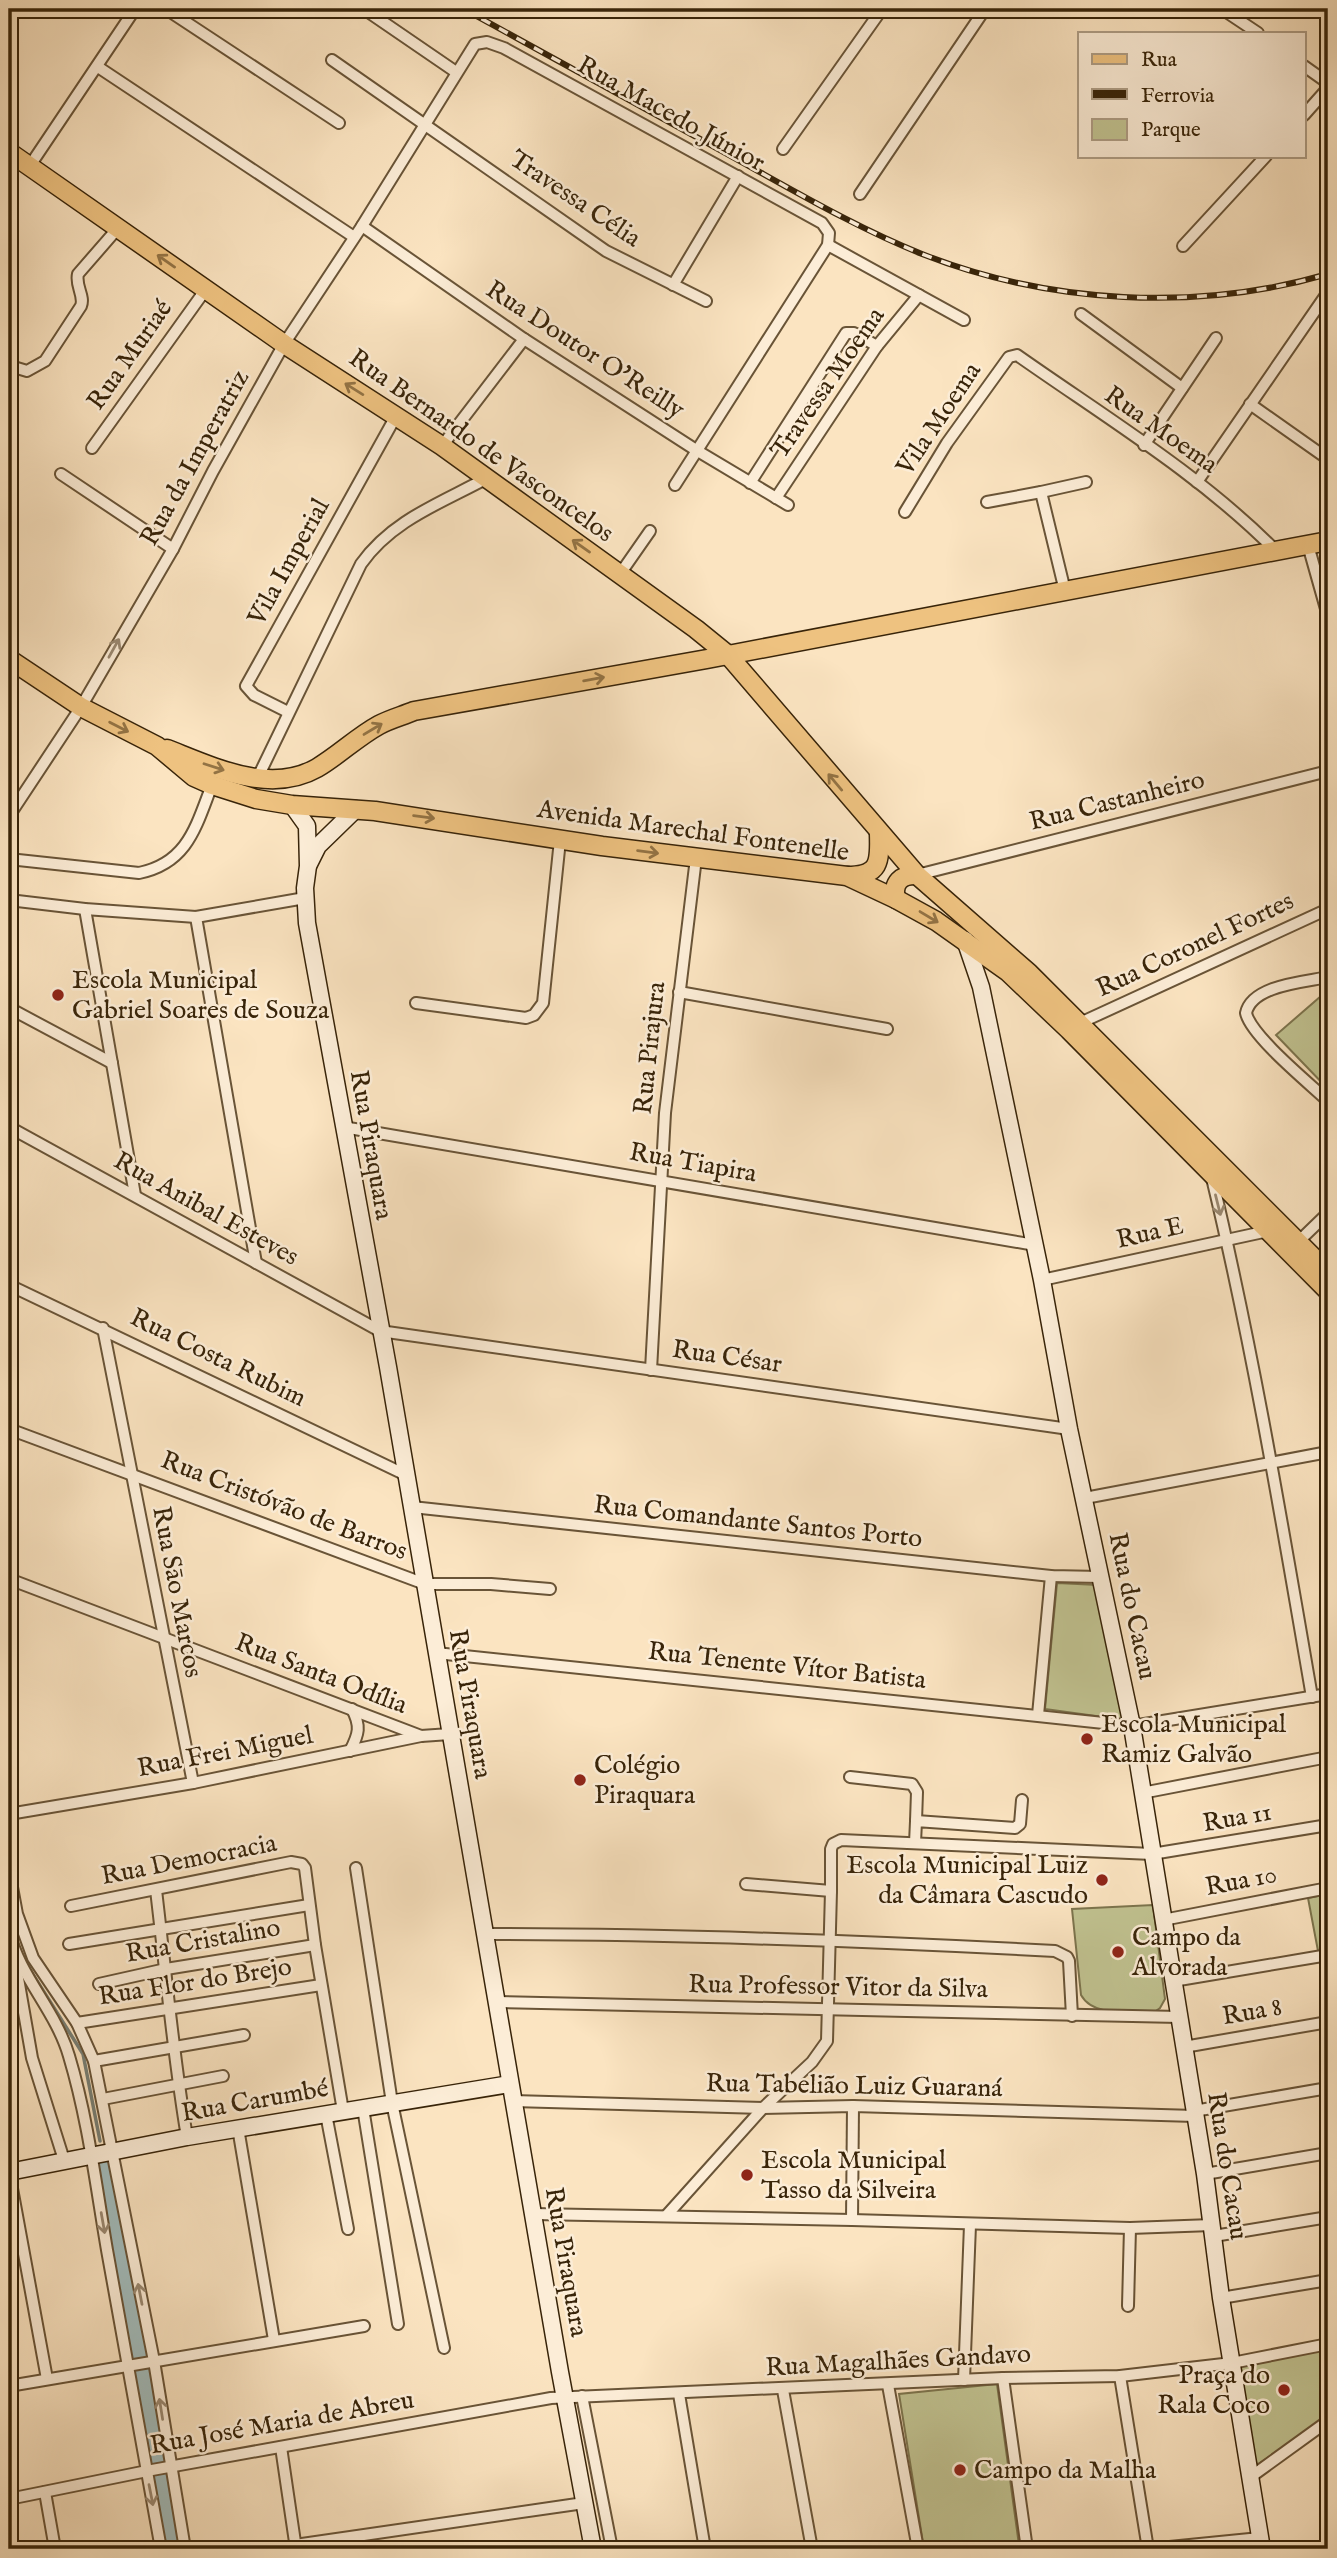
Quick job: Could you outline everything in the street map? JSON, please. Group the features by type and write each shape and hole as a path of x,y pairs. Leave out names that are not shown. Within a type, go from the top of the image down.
{"main road":[{"name":"Rua Bernardo de Vasconcelos","path":"9,152 284,344 442,446 696,629 728,655 879,834"},
{"path":"9,659 81,707 158,746 212,767 265,779 298,775 317,768 379,725 414,711 728,655 1328,541"},
{"path":"688,662 699,646 700,639 696,629"},
{"name":"Avenida Marechal Fontenelle","path":"158,746 184,770 212,785 257,799 439,819 560,840 847,876 896,899 965,940 1008,972 1328,1291"},
{"path":"847,876 860,876 874,869 880,857 879,834"},
{"name":"Avenida Marechal Fontenelle","path":"879,834 917,875 1029,973 1328,1272"},
{"path":"896,899 894,891 899,880 904,876 917,875"}],"street":[{"path":"29,167 135,9"},
{"path":"166,9 339,123"},
{"path":"364,9 456,72"},
{"path":"783,149 882,9"},
{"path":"860,194 985,9"},
{"path":"1222,9 1256,32"},
{"name":"Rua Macedo Júnior","path":"475,44 486,42 504,48 822,223 829,233 828,245"},
{"name":"Rua da Imperatriz","path":"9,816 81,707 173,549 284,344 362,226 475,44"},
{"path":"332,60 425,124"},
{"path":"98,66 354,237"},
{"path":"1306,68 1328,86 1306,113"},
{"name":"Travessa Célia","path":"425,124 606,251 706,301"},
{"path":"1183,246 1264,158"},
{"path":"673,285 738,176"},
{"name":"Rua Doutor O'Reilly","path":"362,226 524,339 696,450 788,505"},
{"path":"17,368 27,371 45,361 83,302 76,281 78,274 118,228"},
{"path":"675,485 828,245 964,320"},
{"name":"Rua Muriaé","path":"92,448 206,289"},
{"path":"1197,482 1328,292"},
{"name":"Travessa Moema","path":"776,498 877,346 919,295"},
{"path":"1081,314 1182,388"},
{"path":"750,483 846,333 854,333 877,346"},
{"path":"1144,445 1216,338"},
{"path":"442,446 524,339"},
{"name":"Rua Moema","path":"1013,355 1017,355 1197,482 1235,512 1276,551"},
{"name":"Vila Moema","path":"905,512 969,411 1006,360 1013,355"},
{"path":"1250,404 1328,460"},
{"name":"Vila Imperial","path":"288,712 254,695 246,686 396,416"},
{"path":"61,474 173,549"},
{"path":"265,779 288,712 361,564 371,550 389,532 487,478"},
{"path":"987,502 1086,482"},
{"path":"1041,492 1065,591"},
{"path":"620,574 650,531"},
{"path":"1308,545 1328,615"},
{"name":"Rua Castanheiro","path":"917,875 1328,771"},
{"path":"9,859 139,873 158,869 172,861 183,849 194,831 212,785"},
{"name":"Rua Piraquara","path":"287,804 307,826 307,923 412,1507 564,2397 593,2549"},
{"name":"Rua Piraquara","path":"308,866 318,846 356,809"},
{"path":"416,1003 526,1018 540,1009 543,1003 560,840"},
{"name":"Rua Pirajura","path":"651,1370 660,1180 696,858"},
{"path":"9,900 196,917 305,898"},
{"path":"85,909 135,1195"},
{"name":"Rua Coronel Fortes","path":"1080,1023 1327,913"},
{"path":"196,917 256,1262"},
{"name":"Rua do Cacau","path":"965,940 981,986 1042,1280 1069,1429 1132,1726 1205,2174 1261,2543"},
{"path":"981,986 989,977 1008,972"},
{"path":"1328,977 1268,991 1250,1003 1246,1013 1251,1026 1263,1040 1328,1101"},
{"path":"679,992 887,1029"},
{"path":"9,1007 112,1063"},
{"name":"Rua Tiapira","path":"343,1126 1035,1245"},
{"name":"Rua Anibal Esteves","path":"9,1127 380,1331"},
{"path":"1210,1171 1227,1240 1271,1463 1312,1697"},
{"path":"1298,1242 1328,1213"},
{"name":"Rua E","path":"1042,1280 1268,1231"},
{"name":"Rua Costa Rubim","path":"9,1284 406,1475"},
{"name":"Rua Sāo Marcos","path":"103,1328 192,1783"},
{"name":"Rua César","path":"380,1331 1069,1429"},
{"name":"Rua Cristóvão de Barros","path":"9,1429 425,1584 491,1584 550,1590"},
{"path":"1084,1498 1328,1452"},
{"name":"Rua Comandante Santos Porto","path":"412,1507 1051,1576 1100,1577"},
{"path":"1038,1715 1051,1576"},
{"name":"Rua Santa Odília","path":"9,1579 421,1736"},
{"name":"Rua Tenente Vítor Batista","path":"436,1653 1132,1726 1328,1694"},
{"path":"350,1751 359,1730 352,1709"},
{"name":"Rua Frei Miguel","path":"9,1814 192,1783 421,1736 450,1734"},
{"path":"1142,1793 1328,1757"},
{"path":"850,1777 912,1784 917,1792 915,1843"},
{"path":"916,1821 1015,1828 1020,1824 1022,1800"},
{"name":"Rua 11","path":"831,1891 831,1849 836,1841 841,1840 1152,1854 1328,1825"},
{"name":"Rua Democracia","path":"71,1906 291,1862 302,1864 305,1868 309,1905"},
{"path":"356,1868 392,2103 444,2348"},
{"path":"9,1871 17,1914 29,1948 50,1986 77,2023 94,2061 103,2099 102,2154 131,2365 161,2549"},
{"path":"666,2216 763,2108 822,2051 829,2029 831,1891 746,1884"},
{"name":"Rua 10","path":"1163,1920 1328,1888"},
{"path":"156,1891 178,2085 187,2137"},
{"path":"69,1944 309,1905 343,2111"},
{"path":"9,1932 32,2058 64,2160"},
{"path":"485,1934 831,1940 1055,1951 1069,1961 1072,2016"},
{"name":"Rua Cristalino","path":"99,1984 166,1969 315,1945"},
{"path":"14,1955 41,1997 68,2053 102,2154 151,2361 184,2549"},
{"path":"1173,1981 1328,1955"},
{"name":"Rua Flor do Brejo","path":"77,2023 321,1985"},
{"name":"Rua Professor Vitor da Silva","path":"496,2002 1179,2017"},
{"name":"Rua 8","path":"1184,2047 1328,2022"},
{"path":"94,2061 244,2035"},
{"path":"103,2099 223,2076"},
{"name":"Rua Carumbé","path":"9,2172 238,2128 510,2084"},
{"name":"Rua Tabelião Luiz Guaraná","path":"513,2101 763,2108 853,2106 1194,2114 1328,2088"},
{"path":"852,2220 853,2106"},
{"path":"363,2108 398,2324"},
{"path":"326,2114 348,2229"},
{"path":"238,2128 274,2340"},
{"path":"1205,2174 1328,2153"},
{"path":"9,2172 47,2379"},
{"path":"533,2214 1213,2231 1328,2217"},
{"path":"964,2380 970,2225"},
{"path":"1128,2306 1130,2228"},
{"path":"1222,2298 1328,2280"},
{"path":"9,2386 364,2326"},
{"name":"Rua Magalhães Gandavo","path":"564,2397 783,2390 1003,2378 1121,2376 1232,2363 1328,2344"},
{"path":"1121,2376 1148,2549 1261,2543"},
{"path":"1003,2378 1027,2549"},
{"path":"888,2385 918,2549"},
{"path":"783,2390 812,2549"},
{"path":"678,2394 705,2549"},
{"path":"582,2396 612,2549"},
{"name":"Rua José Maria de Abreu","path":"9,2499 150,2470 534,2400 564,2397"},
{"path":"1252,2476 1328,2421"},
{"path":"281,2447 295,2547 584,2503"},
{"path":"45,2492 55,2549"}],"green space":[{"path":"1328,990 1328,1089 1276,1035"},
{"path":"1057,1583 1098,1585 1125,1720 1045,1709"},
{"path":"1328,1894 1328,1950 1318,1951 1308,1898"},
{"name":"Campo da Alvorada","path":"1153,1905 1165,1999 1160,2008 1153,2013 1134,2013 1113,2012 1094,2007 1081,1995 1072,1909"},
{"name":"Praça do Rala Coco","path":"1328,2348 1328,2416 1257,2465 1246,2427 1236,2366"},
{"name":"Campo da Malha","path":"997,2384 1019,2545 989,2549 924,2549 899,2394"}],"waterway":[{"path":"9,1906 16,1939"},
{"path":"27,1965 83,2054 100,2141"},
{"path":"104,2160 173,2549"}],"railway":[{"path":"464,9 845,218 922,254 971,271 1021,284 1072,292 1175,298 1227,294 1328,274"}],"place":[{"name":"Escola Municipal Gabriel Soares de Souza","path":"58,995"},
{"name":"Escola Municipal Ramiz Galvão","path":"1087,1739"},
{"name":"Colégio Piraquara","path":"580,1780"},
{"name":"Escola Municipal Luiz da Câmara Cascudo","path":"1102,1880"},
{"name":"Campo da Alvorada","path":"1118,1952"},
{"name":"Escola Municipal Tasso da Silveira","path":"747,2175"},
{"name":"Praça do Rala Coco","path":"1284,2390"},
{"name":"Campo da Malha","path":"960,2470"}]}
